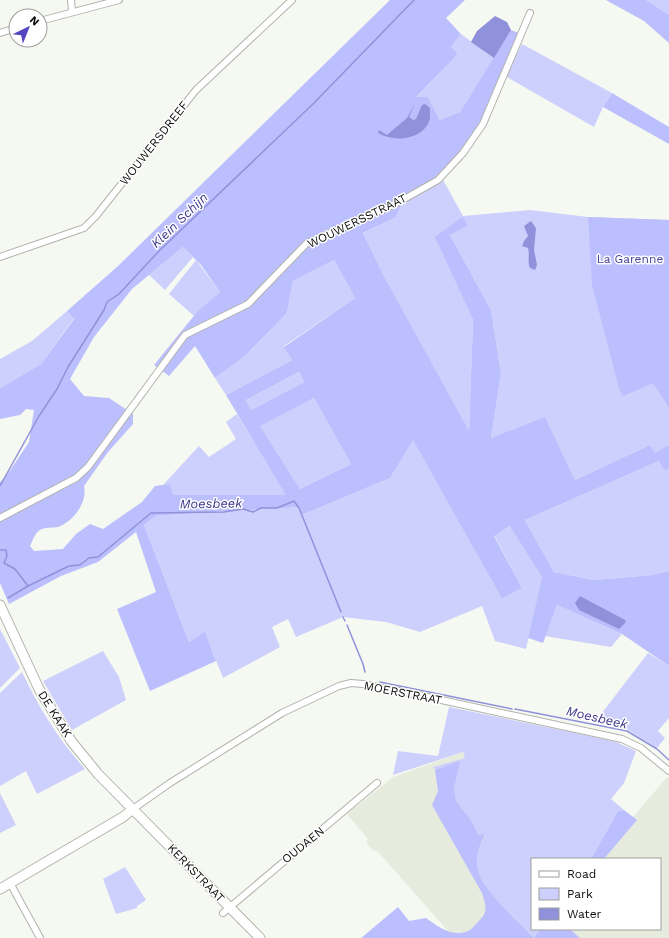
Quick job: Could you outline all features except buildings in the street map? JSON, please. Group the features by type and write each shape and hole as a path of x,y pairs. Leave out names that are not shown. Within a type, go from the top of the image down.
{"main road":[{"name":"DE KAAK","path":"0,605 27,665 52,713 72,742 98,774 133,809"},
{"path":"0,889 123,818 133,809"},
{"name":"KERKSTRAAT","path":"133,809 226,910 260,938"}],"street":[{"path":"71,0 72,11"},
{"path":"48,18 119,0"},
{"name":"WOUWERSDREEF","path":"0,256 84,228 96,216 196,90 292,0"},
{"name":"WOUWERSSTRAAT","path":"0,518 76,478 88,467 185,335 248,304 306,244 397,203 438,180 463,153 483,124 530,13"},
{"name":"MOERSTRAAT","path":"133,809 170,783 282,713 339,686 351,684 363,684 409,693 622,739 647,752 669,771"},
{"name":"OUDAEN","path":"226,910 377,783"},
{"path":"10,883 40,938"}],"shaded area":[{"path":"466,751 592,858 531,858 531,930 540,930 535,938 490,925 454,938 379,853 375,850 373,851 366,842 368,839 347,814 393,777"},
{"path":"667,777 669,778 669,938 580,938 571,930 661,930 661,858 605,858 637,820 633,817"}],"green space":[{"path":"390,0 465,0 446,18 461,34 451,47 458,54 416,97 428,97 440,120 460,112 511,30 521,34 513,58 465,155 443,180 401,206 396,217 363,233 385,278 469,431 473,320 435,237 463,216 467,226 450,235 491,310 501,373 491,438 545,417 575,480 650,445 655,453 669,445 669,468 665,471 659,461 525,520 554,572 594,580 652,575 669,571 669,666 622,634 557,605 543,643 528,638 542,577 510,526 494,536 522,588 502,599 413,440 390,478 302,515 299,507 166,515 156,516 144,525 189,642 205,632 216,661 150,691 117,609 156,592 136,532 98,562 61,576 9,604 0,583 0,482 7,475 29,442 34,410 26,409 20,415 0,419 0,388 41,364 74,319 67,311 118,266","holes":["183,247 201,265 220,292 197,312 154,365 169,376 195,346 215,378 244,357 287,313 293,281 334,260 355,298 284,347 292,360 226,395 286,495 173,495 170,484 155,486 142,502 103,529 90,524 76,534 63,549 34,551 30,546 34,536 40,530 44,528 58,527 69,521 78,511 84,498 84,486 108,452 133,424 133,414 109,398 84,396 70,379 94,337 132,289","299,372 304,382 251,410 246,400","314,398 351,464 300,489 260,426"]},
{"path":"606,0 646,0 669,15 669,43 644,21"},
{"path":"646,0 669,0 669,15"},
{"path":"461,34 494,58 460,112 440,120 428,97 415,98 458,54 451,47"},
{"path":"522,44 612,93 603,107 594,127 505,76"},
{"path":"612,93 669,127 669,144 603,107"},
{"path":"443,180 463,216 436,237 473,320 469,432 385,278 363,233 396,217 401,206"},
{"path":"530,210 588,217 669,220 669,571 652,575 594,580 554,572 525,520 659,461 650,445 575,480 545,418 491,438 501,373 491,310 450,235 466,226 463,216"},
{"name":"La Garenne","path":"588,217 669,220 669,408 653,383 623,396 619,388 592,285"},
{"path":"183,247 193,257 165,290 149,275"},
{"path":"196,260 220,292 194,316 169,294"},
{"path":"334,260 355,298 284,346 292,360 226,395 215,378 244,357 287,313 293,281"},
{"path":"67,311 74,318 41,364 0,388 0,359 32,341"},
{"path":"299,372 304,382 251,410 246,400"},
{"path":"314,398 351,464 300,489 259,425"},
{"path":"237,414 287,495 172,495 170,484 163,485 199,446 209,457 236,439 226,422"},
{"path":"413,439 502,599 522,588 494,535 511,526 542,577 526,649 495,641 482,606 420,632 386,622 343,617 296,637 288,619 272,627 280,647 223,678 205,633 189,642 144,525 156,516 166,515 299,507 302,515 390,478"},
{"path":"557,605 622,634 611,647 545,636"},
{"path":"0,629 20,668 0,688"},
{"path":"103,651 119,677 126,700 72,730 43,681"},
{"path":"648,653 669,666 669,718 658,731 665,738 657,748 625,728 595,722"},
{"path":"22,672 50,723 85,769 37,794 26,771 0,786 0,693"},
{"path":"449,707 616,742 636,751 624,783 611,799 624,810 618,811 592,858 531,858 531,930 539,930 534,938 502,906 486,887 478,871 477,857 485,835 479,835 470,819 456,801 454,789 459,762 435,770 433,767 465,758 463,752 393,775 398,751 438,756"},
{"path":"460,761 454,789 456,801 470,819 479,835 485,834 477,856 477,865 481,878 493,896 534,938 361,938 398,907 409,921 426,918 446,930 457,933 462,933 469,930 483,916 486,909 482,893 432,805 438,791 435,770"},
{"path":"0,793 16,825 0,833"},
{"path":"624,810 637,820 605,858 592,858 618,811"},
{"path":"125,867 146,900 137,906 137,908 116,914 103,879"},
{"path":"539,930 571,930 580,938 534,938"}],"water":[{"path":"495,16 507,22 511,30 494,58 471,42 477,31"},
{"path":"415,103 409,117 413,120 416,119 422,105 425,104 430,108 430,118 422,131 408,138 392,138 378,133 379,130 387,135 407,118"},
{"path":"531,221 536,228 534,250 537,265 535,270 530,268 529,265 528,248 522,246 528,236 524,226"},
{"path":"580,596 625,620 626,622 619,629 579,610 575,603"}],"waterway":[{"name":"Klein Schijn","path":"0,486 39,416 57,389 68,367 104,310 107,302 119,294 159,251 314,103 414,0"},
{"name":"Moesbeek","path":"28,586 69,566 80,565 89,558 98,557 151,513 224,512 243,509 253,512 261,508 277,508 294,501 299,508 341,612"},
{"name":"Klein Schijn","path":"0,550 6,550 7,556 4,563 15,569 28,586 8,598"},
{"name":"Moesbeek","path":"343,617 345,621"},
{"name":"Moesbeek","path":"347,625 365,672"},
{"name":"Moesbeek","path":"380,682 512,709"},
{"name":"Moesbeek","path":"515,709 627,731 657,749 669,760"}]}
